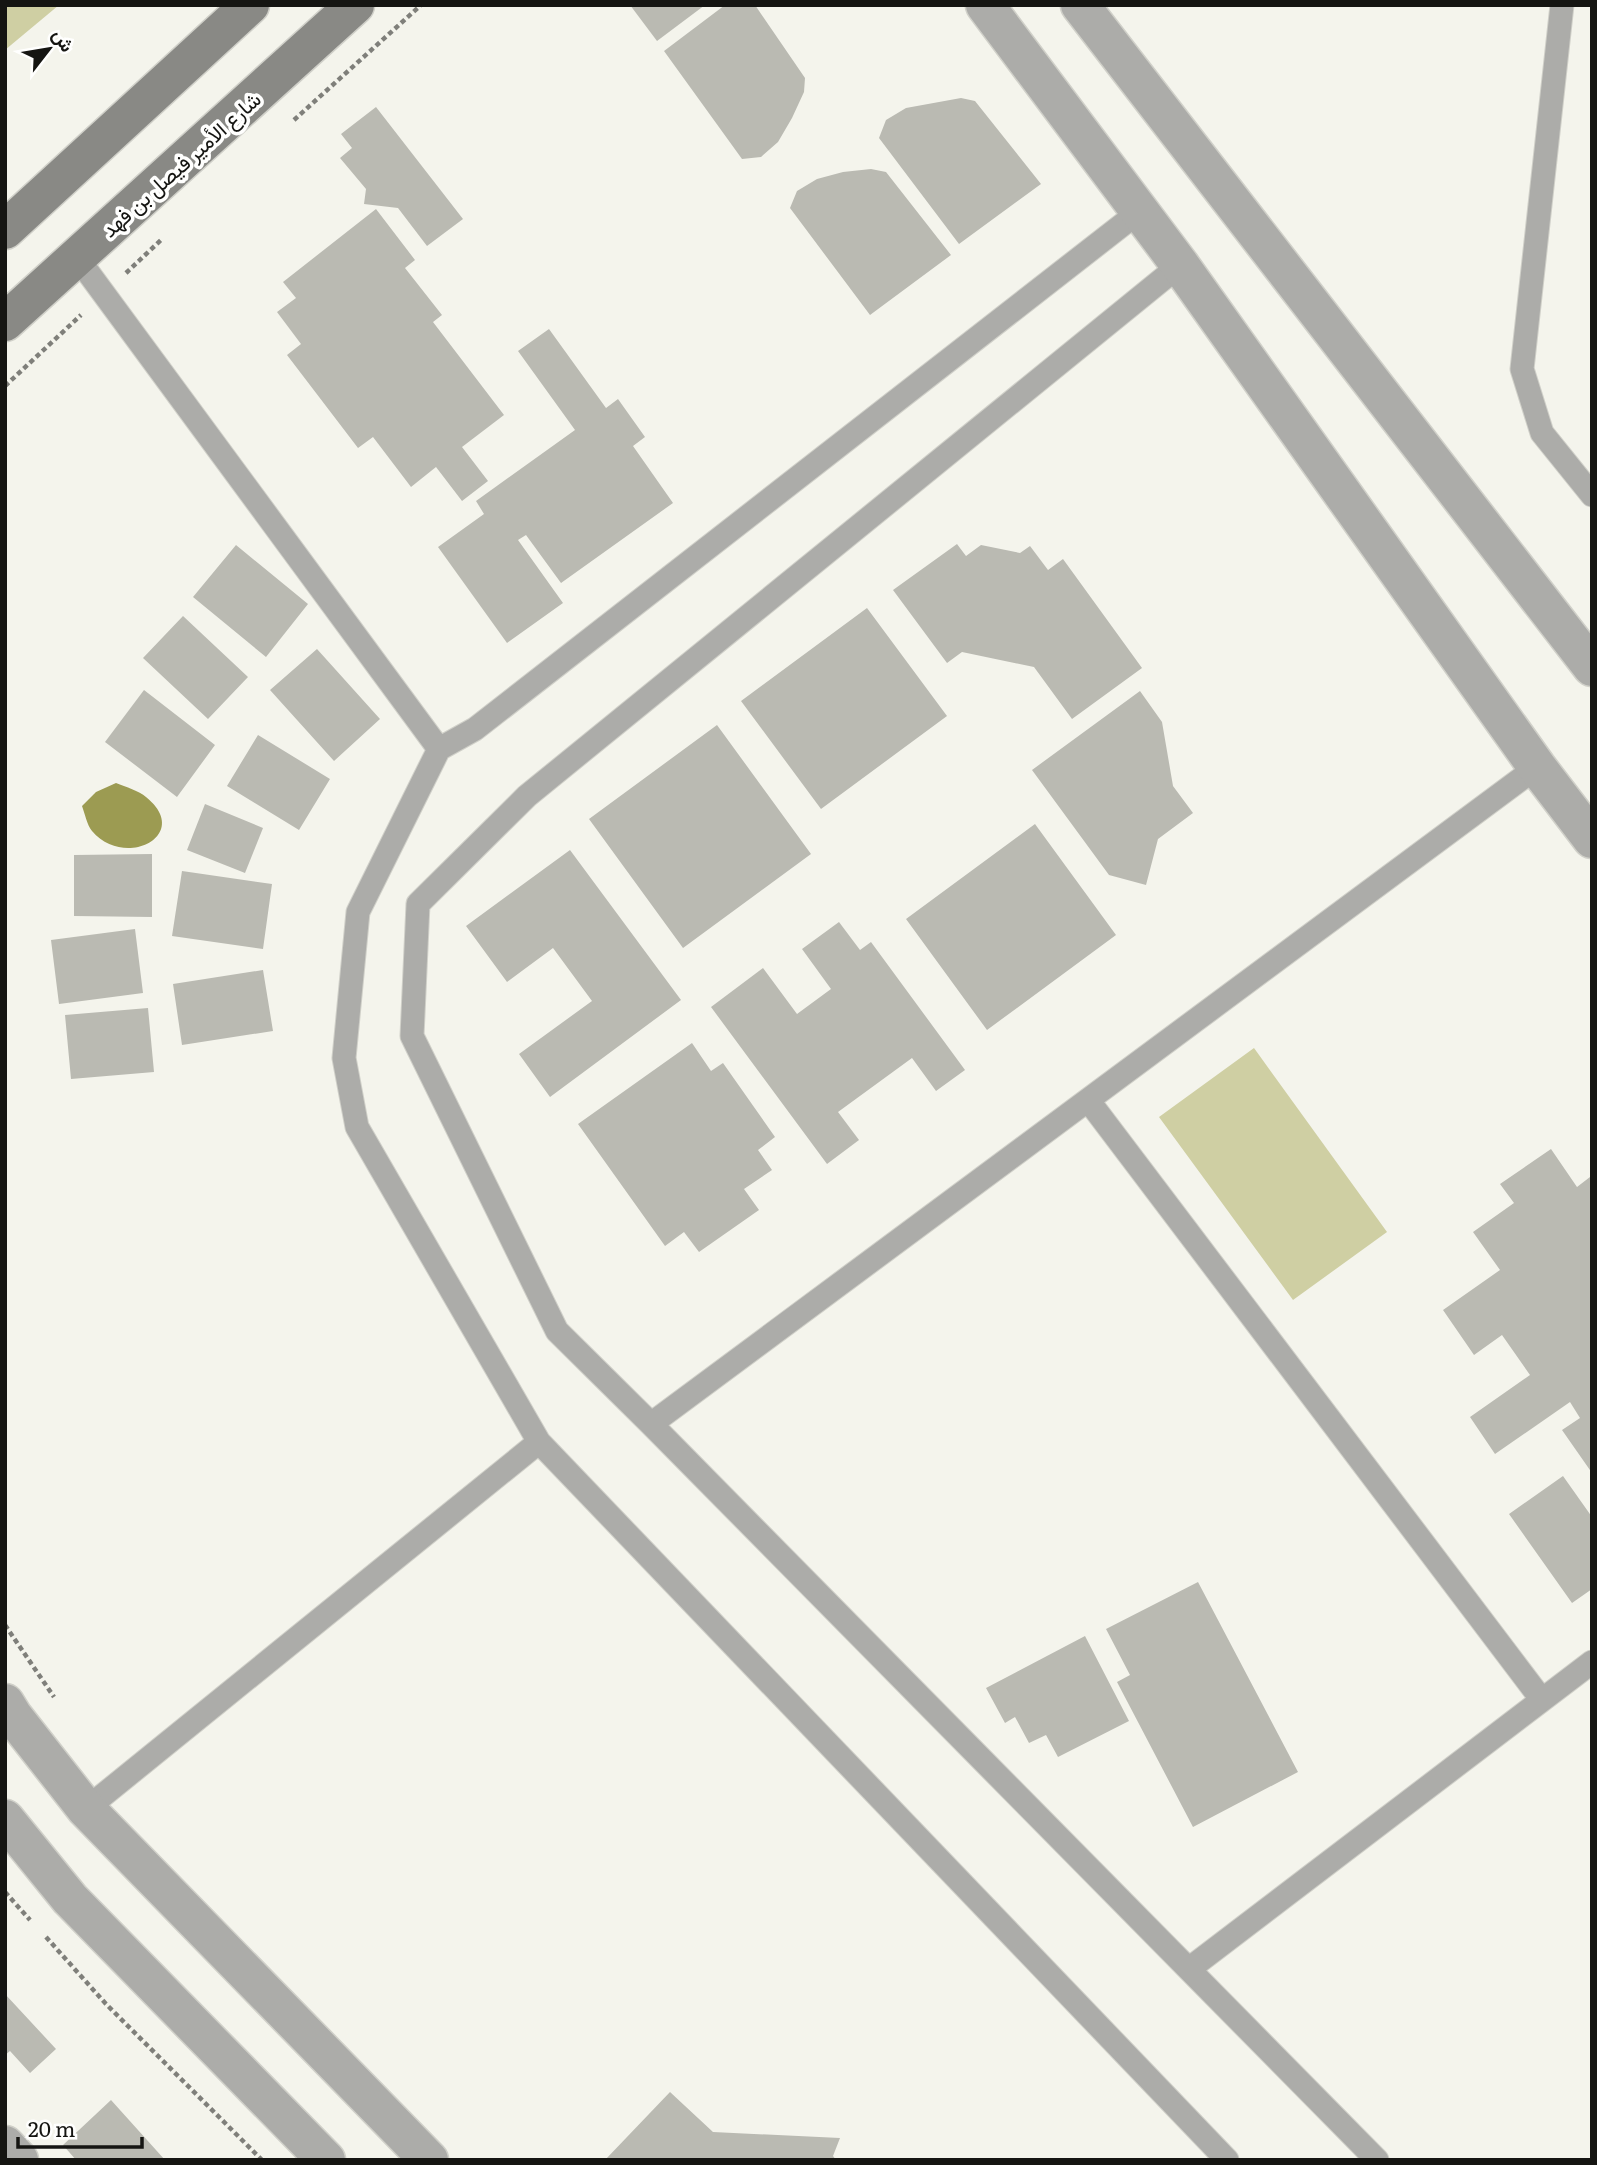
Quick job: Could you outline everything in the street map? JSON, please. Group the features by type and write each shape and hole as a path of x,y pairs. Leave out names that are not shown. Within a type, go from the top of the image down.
{"main road":[{"path":"5,230 250,5"},
{"name":"شارع الأمير فيصل بن فهد","path":"5,321 355,5"}],"street":[{"path":"985,5 1180,265 1537,767 1592,839"},
{"path":"1080,5 1592,667"},
{"path":"5,1703 86,1809 429,2160"},
{"path":"5,1819 70,1899 327,2160"},
{"path":"5,2145 19,2160"}],"lane":[{"path":"1562,5 1522,369 1542,433 1592,495"},
{"path":"1140,211 475,729 439,749 358,912 344,1058 357,1127 539,1442 1227,2160"},
{"path":"76,256 439,749"},
{"path":"1180,265 527,796 418,904 412,1036 557,1331 1377,2160"},
{"path":"651,1424 1537,767"},
{"path":"1088,1100 1542,1700"},
{"path":"86,1809 539,1442"},
{"path":"1189,1969 1592,1662"}],"path":[{"path":"292,121 421,5"},
{"path":"5,386 170,232"},
{"path":"5,1892 33,1922"},
{"path":"42,1933 106,2004 262,2160"}],"green space":[{"path":"5,5 59,5 5,50"},
{"path":"1254,1048 1387,1232 1293,1300 1159,1117"}],"shaded area":[{"path":"116,783 143,795 159,811 162,824 158,835 149,843 136,847 121,847 106,842 90,829 82,806 96,792"}],"building":[{"path":"630,5 705,5 657,41"},
{"path":"725,5 755,5 805,78 804,92 792,118 778,142 761,157 742,159 664,51"},
{"path":"961,98 975,101 1041,184 959,244 879,138 886,120 906,108"},
{"path":"376,107 463,219 427,246 398,208 364,204 366,189 340,158 352,148 341,134"},
{"path":"871,169 886,172 951,255 870,315 790,208 797,191 817,179 843,172"},
{"path":"376,209 415,260 405,268 442,315 433,322 504,415 462,447 488,481 462,501 436,467 411,487 373,437 358,448 287,355 301,344 277,312 296,298 283,282"},
{"path":"549,329 606,408 618,399 645,437 633,446 673,503 561,583 526,535 518,540 563,603 507,643 438,547 484,514 476,501 575,430 518,351"},
{"path":"957,544 966,556 981,545 1020,553 1030,546 1048,570 1063,559 1142,668 1072,719 1034,667 962,652 947,663 893,590"},
{"path":"236,545 308,604 266,657 193,597"},
{"path":"867,608 947,716 821,809 741,701"},
{"path":"183,616 248,677 208,719 143,658"},
{"path":"317,649 380,719 334,761 270,690"},
{"path":"144,690 215,745 177,797 105,742"},
{"path":"1140,691 1162,722 1173,786 1193,813 1158,839 1146,885 1109,875 1032,770"},
{"path":"717,725 811,854 683,948 589,819"},
{"path":"258,735 330,779 299,830 227,786"},
{"path":"205,804 263,828 245,873 187,850"},
{"path":"1035,824 1116,935 987,1030 906,919"},
{"path":"570,850 681,1000 550,1097 519,1054 592,1001 553,948 507,982 466,926"},
{"path":"152,854 152,917 74,916 74,855"},
{"path":"182,871 272,884 263,949 172,936"},
{"path":"839,922 860,950 871,942 965,1070 936,1091 912,1058 838,1112 859,1140 827,1164 711,1007 763,968 797,1014 831,989 802,949"},
{"path":"135,929 143,993 59,1004 51,940"},
{"path":"263,970 273,1031 182,1045 173,984"},
{"path":"148,1008 154,1072 71,1079 65,1015"},
{"path":"692,1043 711,1071 723,1063 775,1137 758,1150 772,1170 744,1189 759,1210 699,1252 684,1232 665,1246 578,1124"},
{"path":"1551,1149 1577,1187 1590,1177 1592,1179 1592,1473 1562,1430 1580,1418 1570,1402 1495,1454 1470,1417 1530,1375 1502,1335 1474,1355 1443,1310 1500,1270 1473,1232 1514,1203 1500,1184"},
{"path":"1563,1476 1592,1517 1592,1589 1572,1603 1509,1514"},
{"path":"1198,1582 1298,1772 1193,1827 1117,1682 1130,1675 1106,1629"},
{"path":"1085,1636 1129,1721 1058,1757 1046,1735 1029,1743 1015,1717 1005,1723 986,1688"},
{"path":"5,1994 56,2049 30,2073 10,2051 5,2055"},
{"path":"670,2092 713,2132 840,2138 833,2156 836,2160 605,2160"},
{"path":"111,2100 165,2160 76,2160 63,2145"}]}
